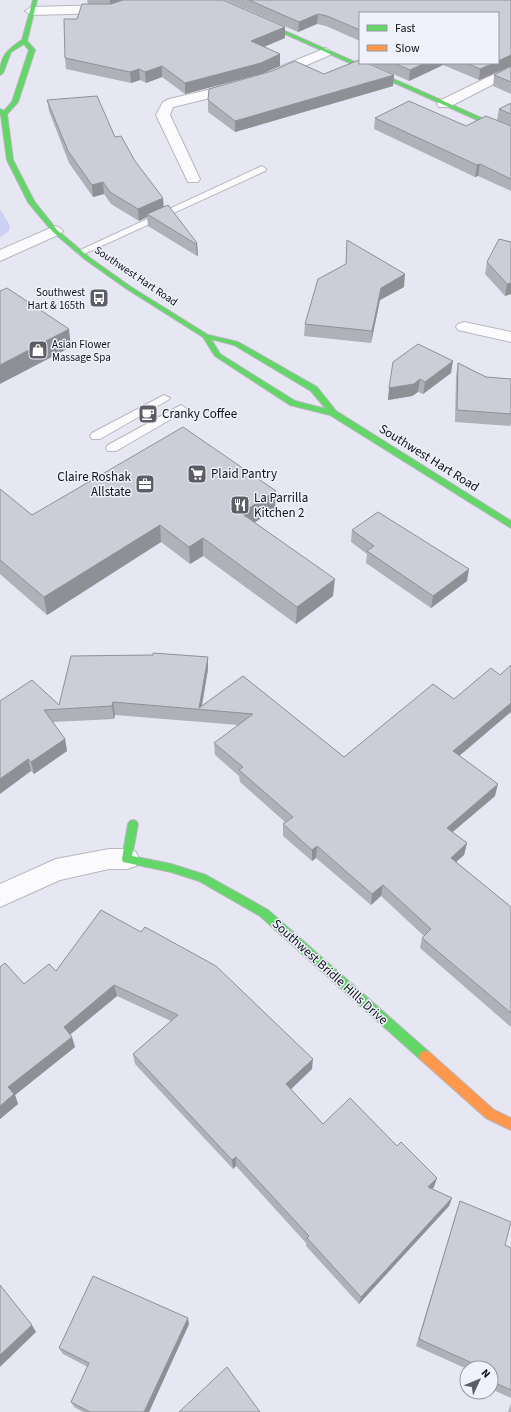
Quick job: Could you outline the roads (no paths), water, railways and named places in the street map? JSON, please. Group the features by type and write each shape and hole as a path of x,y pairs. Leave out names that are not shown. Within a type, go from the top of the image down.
{"main road":[{"path":"211,0 511,133"},
{"path":"0,73 9,51 24,41 33,6"},
{"path":"1,113 15,102 32,50 24,41"},
{"name":"Southwest Hart Road","path":"1,113 10,160 19,180 31,202 55,231 80,252 129,288 206,336 236,343 314,389 333,413"},
{"name":"Southwest Hart Road","path":"206,336 217,355 293,403 333,413 511,525"},
{"path":"127,859 133,824"},
{"name":"Southwest Bridle Hills Drive","path":"127,859 171,868 202,878 264,913 490,1114 511,1124"}],"street":[{"path":"33,6 111,9 144,0"},
{"path":"193,179 163,115 165,109 174,102 256,81 326,52"},
{"path":"444,104 511,70"},
{"path":"0,256 55,231"},
{"path":"464,327 511,337"},
{"name":"Southwest Bridle Hills Drive","path":"0,896 56,870 108,859 127,859"}],"lane":[{"path":"80,252 262,169"},
{"path":"96,436 164,398"},
{"path":"112,448 181,409"}],"place":[{"name":"Southwest Hart & 165th","path":"99,298"},
{"name":"Asian Flower Massage Spa","path":"38,350"},
{"name":"Cranky Coffee","path":"148,414"},
{"name":"Plaid Pantry","path":"197,474"},
{"name":"Claire Roshak Allstate","path":"145,484"},
{"name":"La Parrilla Kitchen 2","path":"240,505"}]}
